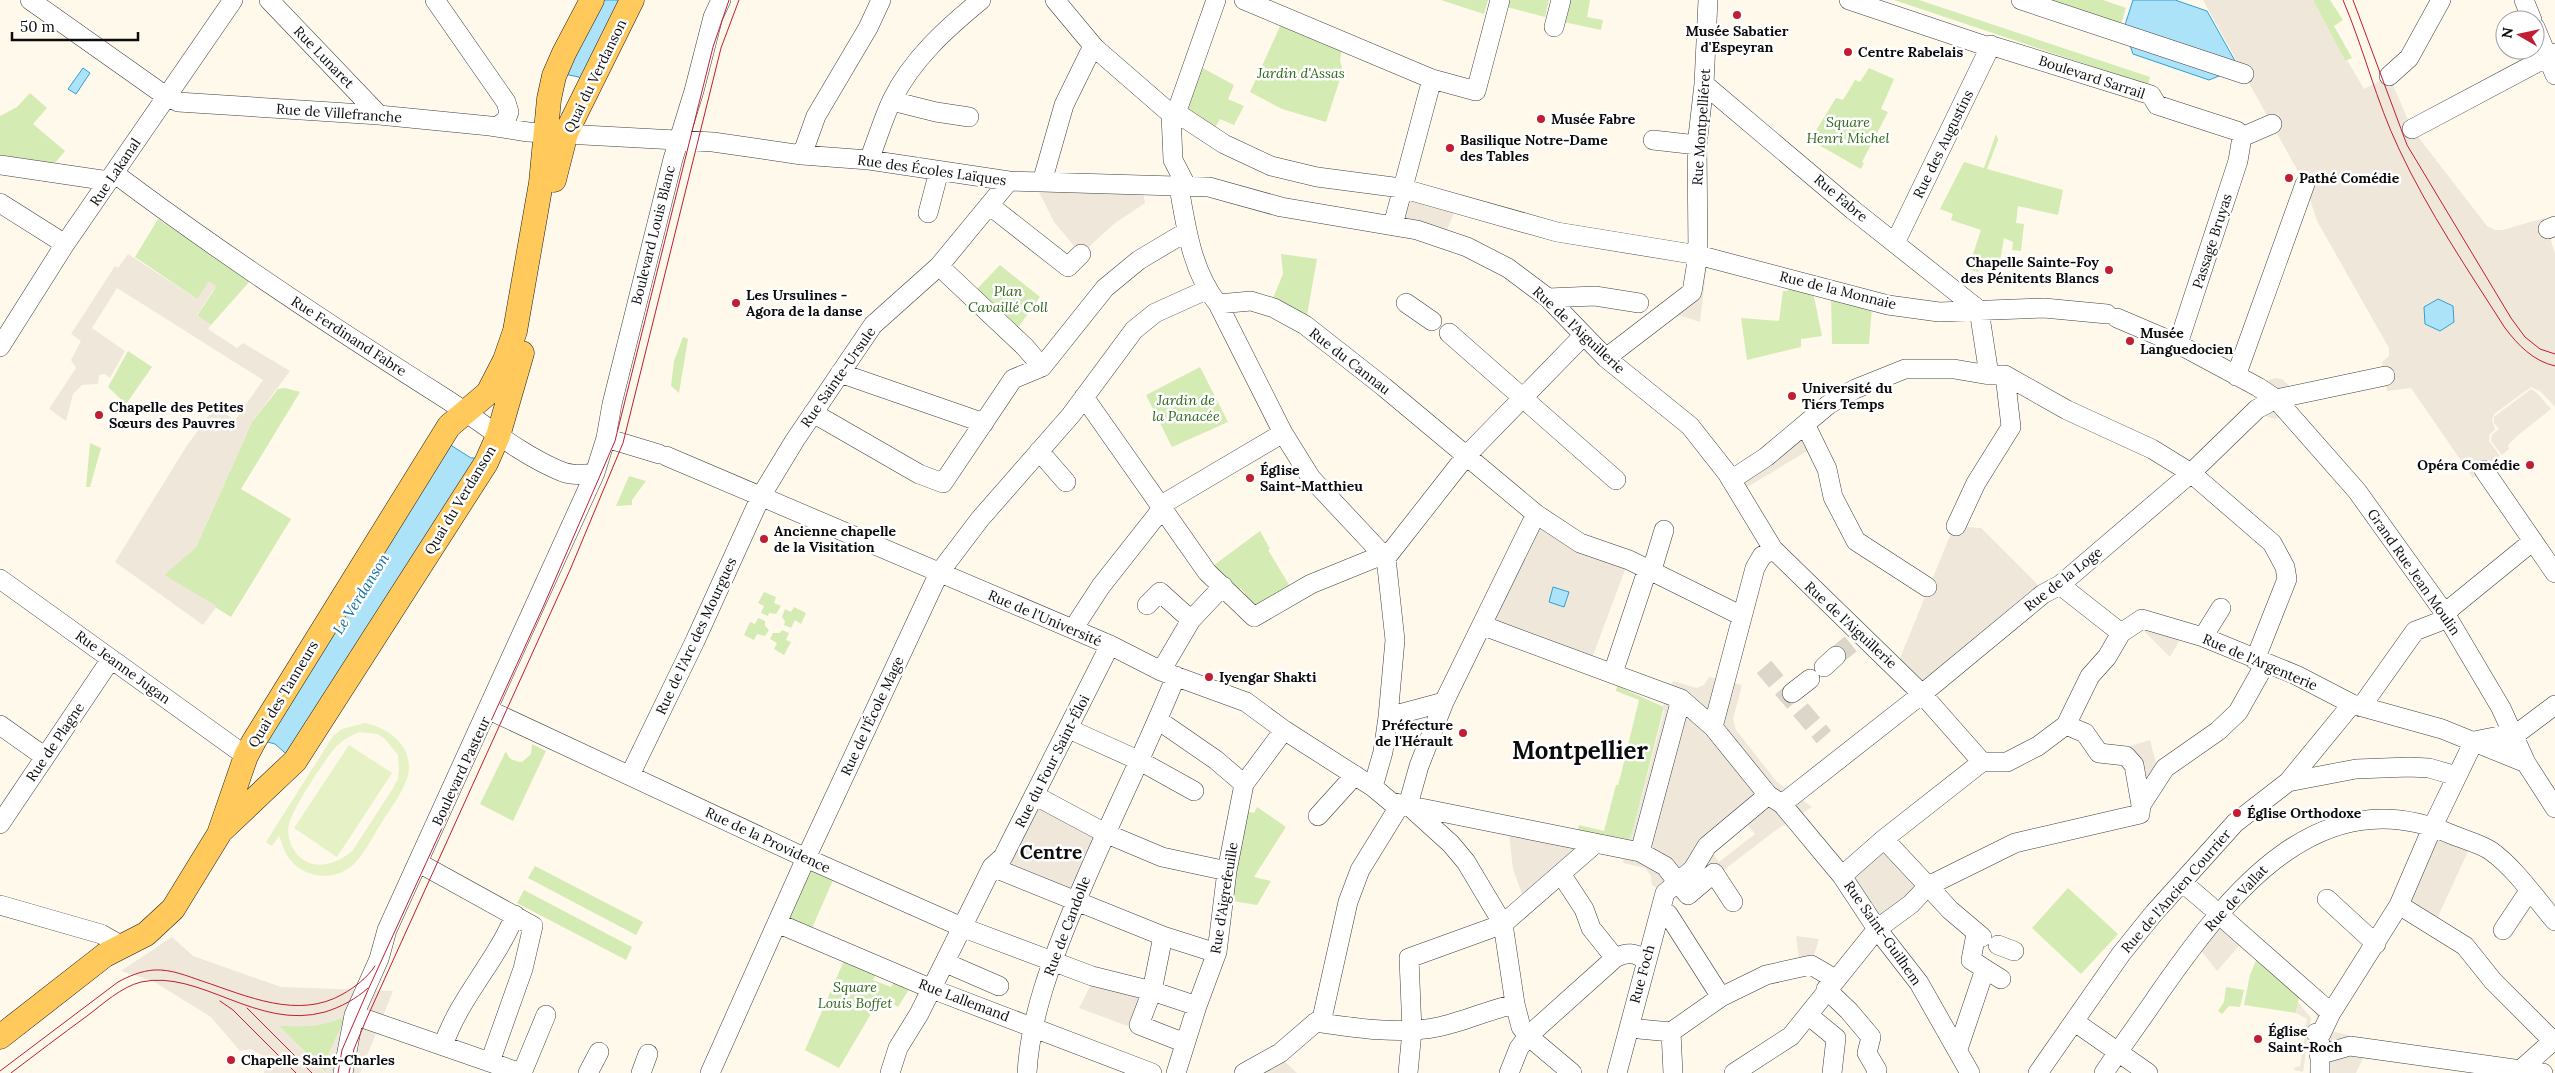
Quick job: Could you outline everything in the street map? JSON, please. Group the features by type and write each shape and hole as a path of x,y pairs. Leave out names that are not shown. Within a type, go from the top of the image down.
{"main road":[{"name":"Quai du Verdanson","path":"219,834 296,762 486,463 498,436 526,340 556,166 556,133 548,105 554,76 592,0"},
{"name":"Quai du Verdanson","path":"464,412 488,393 505,360 515,331 541,183 556,133 632,0"},
{"name":"Quai des Tanneurs","path":"0,1037 105,955 124,947 146,934 173,909 219,834 250,748 434,448 449,426 464,412"},
{"path":"250,748 253,768 266,775 282,776"}],"street":[{"name":"Rue de Villefranche","path":"30,0 178,102 379,115 556,133 678,140"},
{"name":"Rue Lakanal","path":"0,346 65,244 233,0"},
{"name":"Rue Lunaret","path":"269,0 379,115"},
{"path":"435,0 506,102 509,112 506,120 497,127"},
{"name":"Boulevard Louis Blanc","path":"595,473 606,438 635,309 678,140 694,91 712,17 720,0"},
{"path":"802,155 816,116 868,28 881,0"},
{"path":"869,160 892,101 902,82 948,28 981,0"},
{"name":"Rue de la Monnaie","path":"1055,0 1095,48 1171,114 1183,117 1224,144 1271,166 1317,177 1401,188 1557,232 1698,255 1888,305 1939,312 2044,308 2112,316"},
{"path":"1216,0 1180,105 1171,114 1173,160 1183,187 1186,232 1212,297 1283,433 1311,478 1386,558 1395,640 1383,752 1373,787"},
{"path":"1244,0 1432,79 1476,90 1500,0"},
{"path":"1554,27 1561,0"},
{"name":"Rue Montpelliéret","path":"1606,358 1692,292 1698,255 1697,145 1704,84 1708,0"},
{"name":"Boulevard Sarrail","path":"1849,0 1986,46 2151,95 2157,104 2236,131 2242,137"},
{"name":"Boulevard Sarrail","path":"1874,0 1987,38 1991,46"},
{"path":"2021,0 2244,74"},
{"path":"2389,76 2409,58 2441,0"},
{"name":"Rue des Augustins","path":"1896,243 1991,46"},
{"path":"1042,182 1064,105 1089,54 1095,48"},
{"path":"2412,129 2551,55 2555,75"},
{"path":"1393,225 1401,188 1432,79"},
{"name":"Rue Fabre","path":"1704,84 1853,210 1979,310"},
{"path":"892,101 936,112 969,117"},
{"path":"2242,137 2272,124"},
{"name":"Passage Bruyas","path":"2178,344 2238,161 2242,137"},
{"name":"Rue des Écoles Laïques","path":"678,140 713,142 802,155 869,160 1009,180 1183,187"},
{"path":"1653,140 1697,145"},
{"name":"Rue Ferdinand Fabre","path":"0,165 112,177 338,330 450,401 498,436 560,471 580,476 595,473"},
{"path":"928,213 939,170"},
{"name":"Rue Sainte-Ursule","path":"760,496 813,413 873,325 939,266 1009,180"},
{"path":"2236,376 2305,184"},
{"name":"Rue de l'Aiguillerie","path":"1183,187 1208,187 1281,207 1417,230 1467,247 1508,268 1548,298 1606,358 1690,426 1731,480 1773,549 1857,638 1922,694 1982,762"},
{"path":"0,203 65,244"},
{"path":"989,205 1068,267 1081,254"},
{"path":"813,413 919,474 943,483 1013,379 1042,367 1105,288 1139,260 1186,232"},
{"path":"939,266 1025,347 1042,367"},
{"path":"1548,298 1595,296 1639,303"},
{"name":"Rue du Cannau","path":"1084,397 1134,330 1155,313 1212,297 1251,301 1274,308 1305,326 1384,387 1536,514 1580,543 1629,560 1649,572 1742,616"},
{"path":"1406,303 1432,321"},
{"path":"1956,526 1976,483 2011,427 1979,310"},
{"name":"Grand Rue Jean Moulin","path":"2112,316 2178,344 2258,387 2276,399 2358,491 2446,615 2502,708 2526,763 2555,808"},
{"path":"1448,333 1517,393 1524,396 1616,480"},
{"path":"1386,558 1466,456 1583,336"},
{"path":"1731,480 1766,457 1806,426 1828,405 1855,389 1905,369 1954,369 1997,375 2152,449 2191,473 2272,543 2285,567 2287,579 2260,662 2238,712 2218,731 2165,768 2141,809 2015,843 1928,886 1911,904 1877,929 1830,984 1790,1036 1734,1073"},
{"path":"840,374 984,423"},
{"name":"Rue de la Loge","path":"1693,869 1707,846 1922,694 2043,594 2060,585 2191,473 2257,409 2276,399 2385,376"},
{"path":"1084,397 1206,572 1254,617 1311,584 1375,558 1386,558"},
{"name":"Rue de l'École Mage","path":"710,1073 806,858 939,573 980,518 1084,397"},
{"path":"1806,426 1827,469 1834,498 1856,541 1927,587"},
{"path":"1073,629 1101,586 1172,497 1283,433"},
{"name":"Rue de l'Université","path":"606,438 662,455 1073,629 1168,673 1246,702 1284,730 1373,787 1391,802 1404,805"},
{"path":"1039,451 1066,482"},
{"path":"2484,470 2555,573"},
{"name":"Boulevard Pasteur","path":"344,1073 354,1015 379,959 387,930 489,710 595,473"},
{"name":"Rue de l'Arc des Mourgues","path":"630,775 695,641 760,496"},
{"path":"1321,1023 1351,894 1360,870 1404,805 1444,702 1484,626 1536,514"},
{"path":"1613,673 1664,530"},
{"name":"Rue de l'Ancien Courrier","path":"2038,1073 2121,954 2235,823 2288,782 2356,705 2416,631 2441,621 2452,607 2533,541"},
{"path":"1713,727 1755,568 1762,556 1773,549"},
{"name":"Rue Jeanne Jugan","path":"0,578 111,659 250,748"},
{"path":"1842,876 1884,839 1982,762 2007,762 2038,746 2066,725 2090,676 2106,657 2121,633 2060,585"},
{"name":"Rue de Candolle","path":"1027,1073 1034,1027 1052,961 1105,833 1140,762 1158,720 1168,673 1191,620 1223,586"},
{"path":"1147,605 1160,592 1191,620"},
{"path":"2203,637 2221,608"},
{"name":"Rue de l'Argenterie","path":"2121,633 2142,619 2203,637 2260,662 2296,675 2356,705 2442,729 2474,741"},
{"path":"1484,626 1681,699 1640,852"},
{"name":"Rue du Four Saint-Éloi","path":"890,1073 898,1048 946,964 992,867 1002,857 1069,729 1110,645"},
{"name":"Rue de Plagne","path":"0,824 111,659"},
{"path":"1792,694 1823,667"},
{"name":"Rue Saint-Guilhem","path":"1681,699 1713,727 1842,876 1877,929 1919,982 1970,1073"},
{"path":"1388,717 1444,702"},
{"path":"2474,741 2519,732 2555,705"},
{"name":"Rue de la Providence","path":"489,710 806,858 964,928 1092,976 1153,989 1197,1006"},
{"path":"1158,720 1216,760 1244,784"},
{"path":"0,725 45,757"},
{"path":"2066,725 2085,733 2099,753 2126,756 2134,765 2141,809"},
{"path":"1069,729 1140,762 1194,791"},
{"name":"Rue d'Aigrefeuille","path":"1176,1073 1213,951 1244,784 1284,730"},
{"path":"2474,741 2501,755 2526,763"},
{"path":"2319,1064 2319,1034 2399,905 2433,826 2474,741"},
{"path":"2288,782 2356,769 2409,767 2429,768 2457,776"},
{"path":"1318,816 1355,775"},
{"path":"1034,795 1105,833 1162,857 1227,871"},
{"path":"1404,805 1640,852 1665,866 1688,895 1714,873 1733,902"},
{"path":"1404,805 1461,856 1503,924 1515,1004 1521,1027 1528,1036 1572,1073"},
{"name":"Rue de Vallat","path":"2104,1073 2118,1050 2193,945 2214,910 2262,868 2312,835 2361,820 2398,819 2433,826 2490,850 2505,862 2555,921"},
{"path":"1884,839 1950,910 1992,942 1971,960 1993,974 1958,1049"},
{"path":"1408,1073 1412,1031 1410,958 1503,924 1596,843"},
{"path":"419,863 533,926 523,969 490,1062"},
{"path":"992,867 1163,936 1213,951"},
{"name":"Rue Foch","path":"1617,1073 1665,893 1693,869"},
{"path":"1561,874 1584,909 1591,928 1615,958"},
{"name":"Rue Foch","path":"1628,1073 1668,914 1678,882"},
{"path":"2182,882 2331,1013"},
{"path":"2503,930 2529,890"},
{"path":"2327,899 2376,944"},
{"path":"0,905 101,934 124,947"},
{"path":"2399,905 2465,946 2493,981 2554,1040 2519,1071"},
{"path":"1668,914 1721,997"},
{"path":"443,1046 451,1022 508,932 515,915"},
{"name":"Rue Lallemand","path":"777,923 932,989 1152,1073"},
{"path":"1163,936 1153,989 1139,1023 1143,1027 1185,1043"},
{"path":"1508,1073 1519,1048 1528,1036 1615,958 1626,953 1646,960"},
{"path":"946,964 999,986"},
{"path":"1639,1029 1671,1032 1721,997 1766,975 1811,965 1830,984 1871,1037 1867,1053 1876,1073"},
{"path":"1244,1073 1280,1053 1316,1022 1412,1031 1439,1027 1487,1010 1515,1004"},
{"path":"354,1015 522,1073 546,1015"},
{"path":"1808,1015 1836,1038 1832,1073"},
{"path":"2075,1022 2118,1050 2148,1073"},
{"path":"1671,1032 1673,1073"},
{"path":"2319,1064 2342,1048 2365,1048 2543,1073"},
{"path":"588,1073 599,1052"},
{"path":"641,1073 648,1054"}],"green space":[{"path":"1441,0 1488,0 1484,14"},
{"path":"1509,0 1549,0 1545,17 1507,7"},
{"path":"1569,0 1590,0 1587,17 1603,20 1601,30 1564,22"},
{"path":"1894,0 1919,0 2150,77 2148,85"},
{"path":"2038,0 2103,0 2126,8 2120,27"},
{"path":"2313,0 2330,0 2343,20 2334,26 2352,58 2345,61"},
{"name":"Jardin d'Assas","path":"1282,22 1342,46 1340,61 1343,70 1326,122 1282,109 1250,92"},
{"path":"1199,66 1234,85 1228,99 1244,106 1234,125 1220,119 1213,131 1189,115 1186,105"},
{"name":"Square Henri Michel","path":"1869,68 1894,79 1881,109 1888,112 1862,162 1864,163 1861,169 1810,140 1836,98 1843,100 1855,80 1860,82"},
{"path":"30,93 47,108 33,124 65,151 55,163 0,155 0,116 17,107"},
{"path":"1996,134 1998,140 1987,169 2063,190 2058,215 2018,206 2016,223 2024,224 2021,251 2012,250 2013,242 2004,238 1998,273 1988,274 1989,269 1986,266 1981,267 1978,272 1968,269 1981,230 1951,220 1953,214 1940,209 1964,162 1984,168"},
{"path":"158,219 250,281 211,325 197,316 216,287 197,299 135,257"},
{"path":"1281,254 1317,259 1306,321 1273,298 1283,274"},
{"name":"Plan Cavaillé Coll","path":"1000,265 1040,297 1014,333 972,294"},
{"path":"1790,287 1813,292 1822,336 1801,339 1801,347 1747,360 1741,318 1779,321 1783,291 1787,291"},
{"path":"1831,296 1872,307 1869,344 1832,344"},
{"path":"683,337 688,339 679,393 671,386 674,361"},
{"path":"128,351 152,367 126,404 108,387"},
{"name":"Jardin de la Panacée","path":"1200,367 1228,422 1172,447 1146,395"},
{"path":"285,388 300,392 241,489 291,519 231,617 164,575 196,547 252,422 278,389"},
{"path":"90,443 101,448 90,487 86,487"},
{"path":"629,476 646,481 632,500 632,505 616,506"},
{"path":"1260,531 1270,549 1268,550 1291,588 1261,609 1239,598 1245,594 1241,588 1234,593 1210,568"},
{"path":"764,592 776,597 774,603 781,606 776,614 769,613 768,616 761,613 764,606 758,603"},
{"path":"794,607 806,613 801,624 795,620 791,628 784,625 785,621 782,617 785,609 791,612"},
{"path":"758,618 765,621 765,626 769,630 765,636 757,634 754,640 744,635 750,622 755,624"},
{"path":"782,630 789,633 786,640 791,642 784,655 774,649 777,643 770,639 773,633 780,633"},
{"path":"1617,686 1664,707 1633,830 1630,838 1627,839 1578,830 1579,825 1604,831 1616,785 1618,785 1621,774 1639,700 1616,691"},
{"path":"365,723 386,731 401,744 406,753 409,763 408,774 399,796 356,862 344,871 336,874 318,875 301,870 294,864 287,855 279,836 272,846 266,842 333,736 342,729","holes":["359,732 378,734 385,739 398,755 398,779 393,788 353,850 346,856 321,865 305,861 292,847 288,834 291,818 302,797 337,746"]},
{"path":"532,744 546,751 513,821 480,804 506,751 512,759 522,762 531,754"},
{"path":"349,745 392,773 337,857 294,828"},
{"path":"1257,807 1286,827 1254,877 1271,881 1257,905 1227,900 1242,810 1254,813"},
{"path":"535,866 643,922 636,935 528,878"},
{"path":"809,867 834,878 811,930 786,918"},
{"path":"2068,888 2118,934 2081,974 2032,928"},
{"path":"524,890 632,947 626,960 517,903"},
{"path":"2260,951 2301,986 2296,1013 2244,1005 2250,975"},
{"name":"Square Louis Boffet","path":"846,956 878,969 873,980 891,987 897,977 913,983 898,1007 881,997 839,1068 805,1050"},
{"path":"2226,987 2244,990 2240,1007 2229,1006 2222,1014 2218,1011 2224,1002"},
{"path":"347,1015 329,1053 326,1073 278,1025 314,1025 331,1022"}],"shaded area":[{"path":"2203,0 2313,0 2345,60 2347,60 2364,89 2389,76 2412,129 2487,226 2495,230 2503,230 2544,218 2555,254 2555,407 2540,391 2531,387 2494,414 2492,420 2495,430 2490,434 2489,441 2500,456 2473,478 2411,388 2387,391 2382,362 2389,356 2389,348 2317,221 2305,184"},
{"path":"1037,188 1143,192 1145,203 1115,223 1081,254 1054,222"},
{"path":"1401,188 1457,205 1443,240 1393,225"},
{"path":"128,254 197,299 209,281 216,286 197,315 211,325 208,329 237,348 243,343 290,371 252,422 196,547 164,575 217,606 203,625 115,562 186,447 215,407 235,420 263,380 117,288 92,328 125,351 110,378 105,374 99,375 98,384 82,385 73,394 66,421 49,409 76,368 71,360 81,341 71,334 115,266 118,268"},
{"path":"1707,263 1700,322 1672,313"},
{"path":"2275,378 2282,379 2292,388 2282,417 2275,419 2262,415 2255,404 2254,398 2262,382"},
{"path":"2531,389 2551,409 2517,436 2508,445 2509,449 2502,455 2491,441 2492,435 2499,429 2494,423 2494,417"},
{"path":"1804,421 1814,447 1739,492 1727,473"},
{"path":"1544,513 1583,539 1631,554 1592,658 1554,661 1485,637"},
{"path":"1954,526 1981,528 2036,583 2043,594 1922,694 1896,668"},
{"path":"2139,626 2187,627 2170,657"},
{"path":"1709,677 1742,685 1733,719 1736,730 1777,782 1812,807 1776,830 1725,869 1713,884 1687,905 1652,885 1651,876 1645,868 1623,863 1627,839 1630,838 1633,830 1667,694 1673,681 1696,688 1704,685","holes":["1746,822 1755,834 1719,862 1711,851"]},
{"path":"2150,740 2160,778 2142,806 2129,768 2111,752"},
{"path":"1034,795 1105,833 1076,902 992,867"},
{"path":"2433,826 2470,847 2435,923 2399,905"},
{"path":"1509,834 1596,843 1523,897 1513,869"},
{"path":"1884,839 1928,886 1877,929 1842,876"},
{"path":"2220,915 2246,938 2217,971 2195,943"},
{"path":"1796,936 1819,939 1811,965 1800,967"},
{"path":"172,937 193,956 281,987 393,991 360,1073 326,1073 329,1053 346,1016 327,1023 310,1026 279,1026 325,1073 264,1073 266,1063 262,1055 251,1049 240,1051 211,1017 153,981 121,971"},
{"path":"1092,983 1153,985 1141,1031 1079,1008"},
{"path":"2299,997 2331,1013 2328,1030 2366,1040 2364,1056 2356,1073 2309,1073 2318,1019 2312,1007"},
{"path":"2298,1002 2311,1018 2303,1072 2294,1070 2294,1068 2300,1066 2307,1019 2296,1013"},
{"path":"1282,1059 1297,1073 1260,1073"}],"water":[{"path":"601,0 627,0 584,84 579,77 564,74"},
{"path":"2133,0 2175,0 2207,11 2239,68 2209,80 2133,54 2124,28"},
{"path":"83,68 90,73 76,94 68,89"},
{"path":"2438,299 2453,306 2454,322 2440,331 2425,324 2424,307"},
{"name":"Le Verdanson","path":"450,442 452,446 471,458 477,458 292,759 275,744 264,741"},
{"path":"1553,587 1569,592 1564,607 1549,602"}],"tunnel":[{"path":"1836,656 1853,642"},
{"path":"1764,667 1824,737"}],"tram line":[{"path":"338,1073 342,1050 368,990 544,605 615,441 713,47 729,0"},
{"path":"349,1073 354,1049 366,1020 570,570 623,443 721,48 739,0"},
{"path":"2343,0 2391,131 2410,172 2436,218 2505,328 2533,356 2555,366"},
{"path":"2353,0 2407,145 2511,318 2525,337 2540,349 2555,354"},
{"path":"0,1071 118,982 140,973 154,970 173,972 255,999 272,1003 308,1005 326,1002 343,994 361,982 375,966"},
{"path":"11,1073 112,996 141,982 163,980 185,984 276,1014 300,1016 337,1008 368,988"},
{"path":"220,1001 233,1010 296,1073"},
{"path":"247,1008 312,1073"}],"place":[{"name":"Musée Sabatier d'Espeyran","path":"1737,15"},
{"name":"Centre Rabelais","path":"1848,52"},
{"name":"Musée Fabre","path":"1541,119"},
{"name":"Basilique Notre-Dame des Tables","path":"1450,148"},
{"name":"Pathé Comédie","path":"2289,178"},
{"name":"Chapelle Sainte-Foy des Pénitents Blancs","path":"2109,270"},
{"name":"Les Ursulines - Agora de la danse","path":"736,303"},
{"name":"Musée Languedocien","path":"2130,341"},
{"name":"Université du Tiers Temps","path":"1792,396"},
{"name":"Chapelle des Petites Sœurs des Pauvres","path":"99,415"},
{"name":"Opéra Comédie","path":"2530,465"},
{"name":"Église Saint-Matthieu","path":"1250,478"},
{"name":"Ancienne chapelle de la Visitation","path":"764,539"},
{"name":"Iyengar Shakti","path":"1209,677"},
{"name":"Préfecture de l'Hérault","path":"1463,733"},
{"name":"Église Orthodoxe","path":"2237,813"},
{"name":"Église Saint-Roch","path":"2258,1039"},
{"name":"Chapelle Saint-Charles","path":"231,1060"}],"district":[{"name":"Montpellier","path":"1580,751"},
{"name":"Centre","path":"1051,852"}]}
